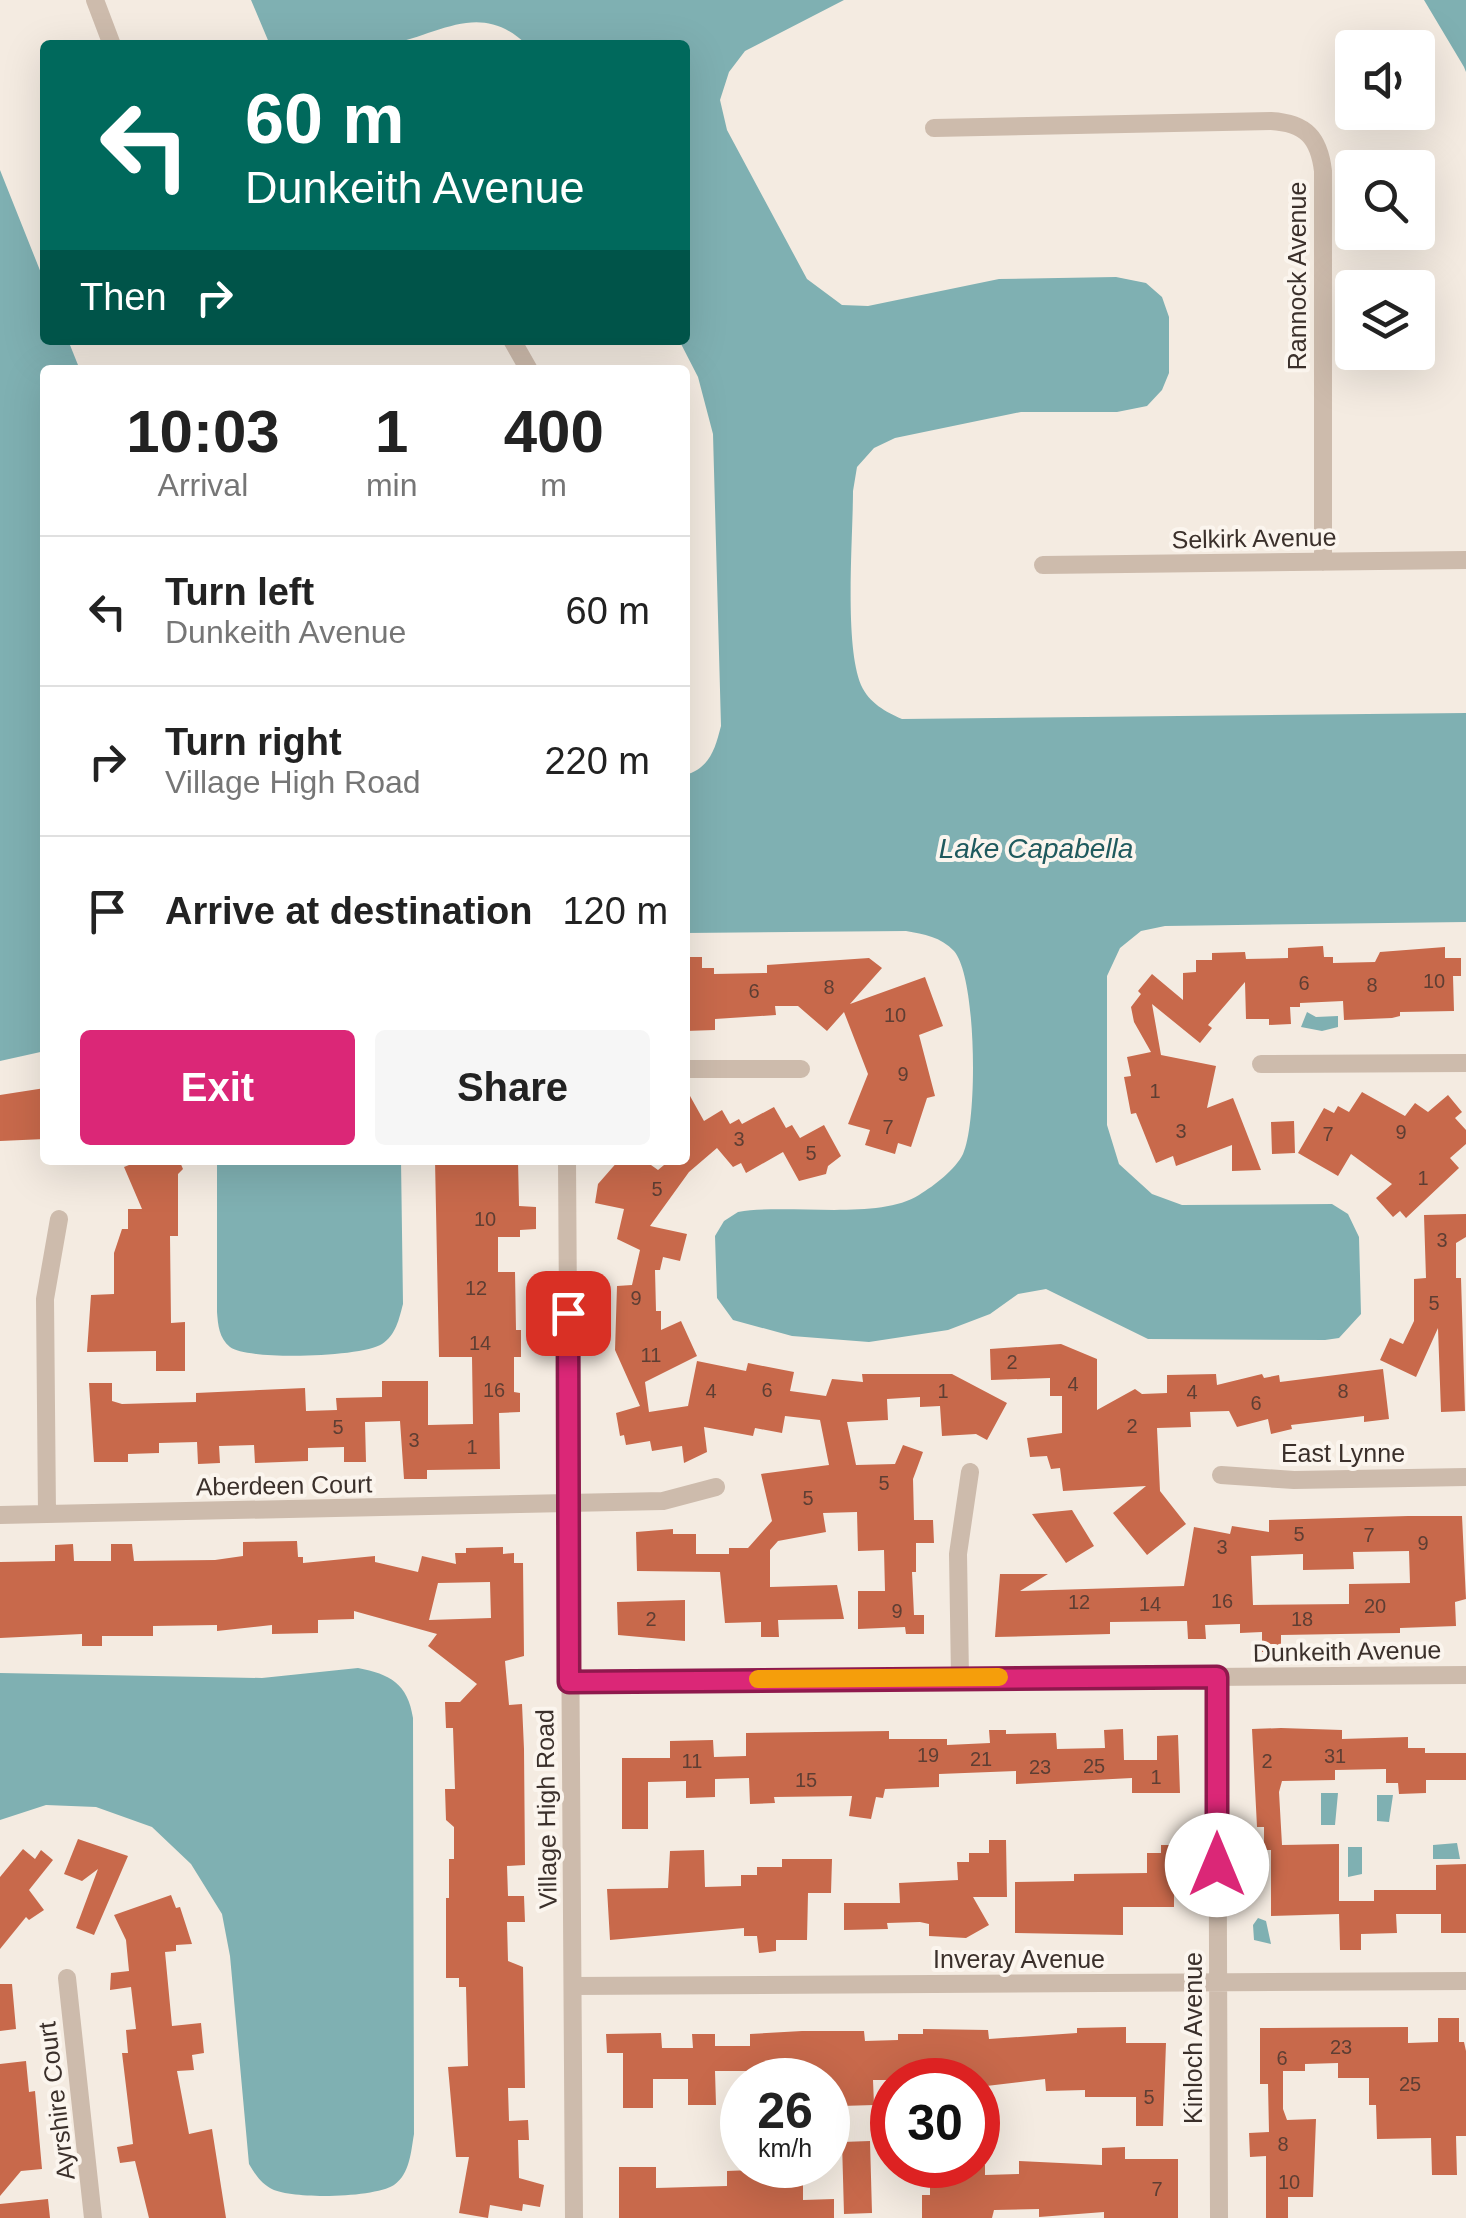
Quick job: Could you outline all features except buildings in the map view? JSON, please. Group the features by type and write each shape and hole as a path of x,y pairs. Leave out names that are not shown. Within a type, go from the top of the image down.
{"street":[{"path":"95,0 110,40"},
{"name":"Rannock Avenue","path":"934,128 1271,122 1310,132 1323,172 1323,562"},
{"name":"Selkirk Avenue","path":"1043,565 1466,560"},
{"path":"1262,1064 1466,1064"},
{"path":"690,1069 801,1069"},
{"name":"Village High Road","path":"567,1165 574,2218"},
{"path":"46,1514 45,1299 59,1219"},
{"path":"960,1677 958,1554 970,1472"},
{"name":"East Lynne","path":"1221,1475 1294,1480 1466,1477"},
{"name":"Aberdeen Court","path":"0,1515 663,1501 716,1486"},
{"name":"Dunkeith Avenue","path":"569,1682 1466,1675"},
{"name":"Kinloch Avenue","path":"1217,1677 1220,2218"},
{"name":"Ayrshire Court","path":"67,1978 93,2218"},
{"name":"Inveray Avenue","path":"572,1986 1466,1981"}],"water":[{"name":"Lake Capabella","path":"251,0 844,0 745,51 729,72 720,100 727,130 807,279 842,305 868,306 999,279 1116,277 1146,283 1162,297 1169,317 1169,373 1162,390 1147,406 1117,412 1021,412 895,438 874,448 857,467 851,591 856,667 869,697 902,719 1466,713 1466,922 1165,926 1141,931 1120,948 1107,976 1107,1125 1119,1164 1152,1194 1182,1205 1332,1204 1348,1214 1359,1237 1361,1314 1339,1338 1148,1339 1046,1289 1018,1294 990,1314 948,1330 869,1342 792,1336 733,1320 717,1298 715,1236 724,1221 738,1212 758,1210 880,1207 901,1203 925,1191 950,1171 963,1154 971,1112 973,1050 962,966 954,951 932,937 906,931 690,933 690,773 700,768 714,750 721,726 713,434 698,377 682,345 690,345 690,40 520,40 493,24 477,22 407,40 268,40"},
{"path":"1424,0 1466,0 1466,72 1464,67"},
{"path":"0,170 40,270 40,345 70,345 78,365 40,365 40,1052 0,1061"},
{"path":"1307,1012 1316,1017 1338,1016 1338,1027 1322,1031 1301,1027"},
{"path":"217,1165 401,1165 403,1304 391,1336 382,1344 353,1352 306,1356 241,1351 226,1343 217,1312"},
{"path":"358,1668 396,1682 407,1697 413,1718 414,2134 407,2169 394,2185 369,2193 313,2196 270,2188 249,2164 230,1956 222,1914 191,1864 152,1827 96,1807 46,1805 0,1820 0,1673 262,1678"},
{"path":"1321,1793 1338,1793 1335,1825 1321,1825"},
{"path":"1377,1795 1393,1795 1389,1822 1377,1821"},
{"path":"1457,1843 1460,1859 1433,1859 1433,1845"},
{"path":"1348,1847 1362,1847 1362,1874 1348,1877"},
{"path":"1258,1918 1266,1921 1271,1944 1254,1940 1253,1925"}],"slow traffic":[{"path":"758,1679 999,1677"}],"route":[{"path":"568,1313 569,1682 1217,1677 1217,1865"}]}
